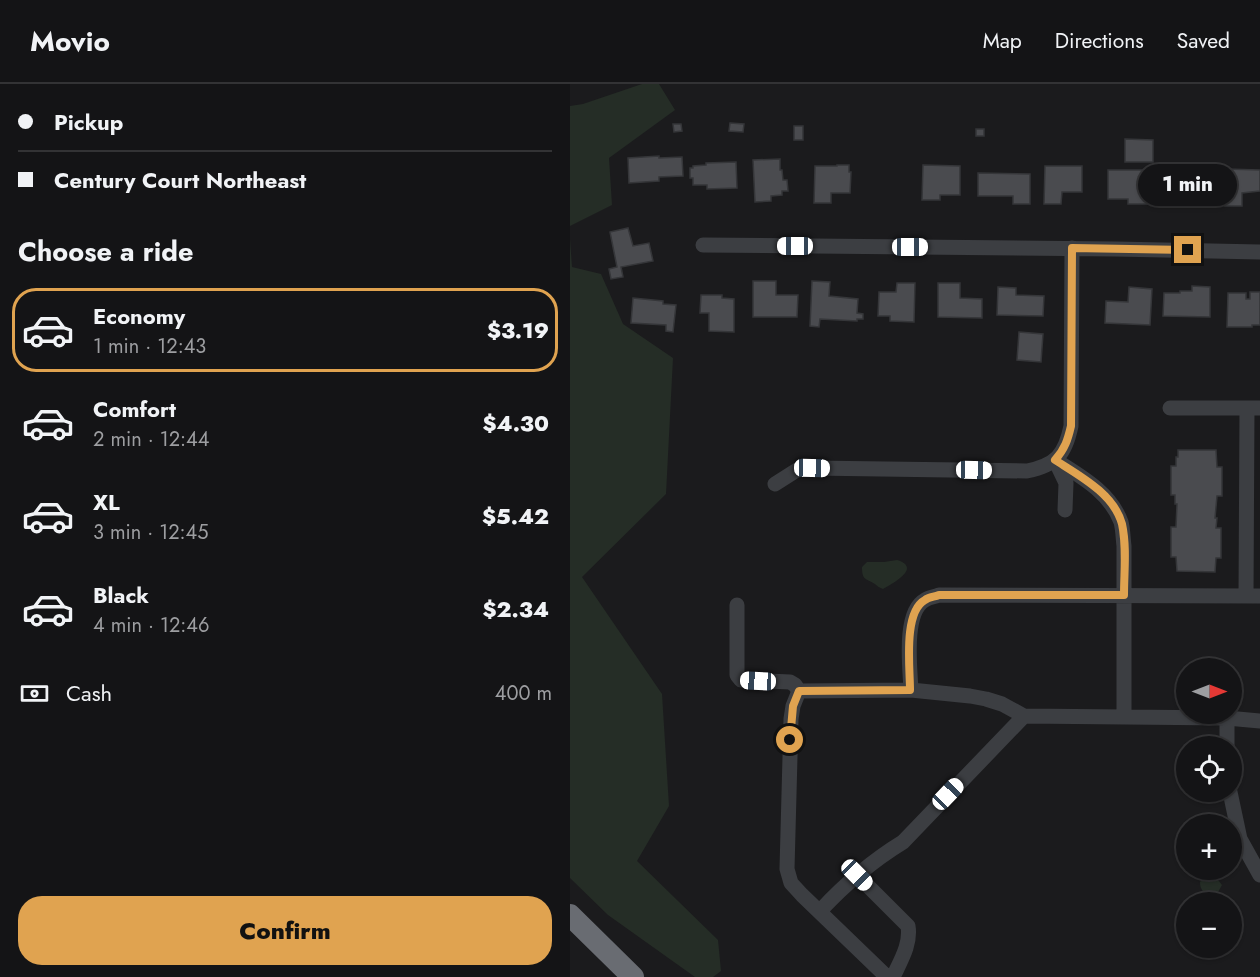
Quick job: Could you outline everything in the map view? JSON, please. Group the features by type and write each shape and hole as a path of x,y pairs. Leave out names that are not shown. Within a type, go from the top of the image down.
{"highway":[{"path":"570,915 633,977"}],"street":[{"path":"703,245 1260,252"},
{"path":"775,484 797,470 812,468 1027,471 1038,469 1055,460 1065,448 1071,426 1072,248"},
{"path":"910,690 909,638 912,616 923,600 939,595 1253,596 1254,408 1170,408"},
{"path":"1055,460 1066,483 1065,510"},
{"path":"1055,460 1090,483 1112,504 1121,523 1124,546 1124,717"},
{"path":"737,606 737,675 741,680 790,682 795,684 799,691"},
{"path":"799,691 910,690 986,699 1002,704 1024,716 1176,718"},
{"path":"799,691 791,719 787,869 791,883 887,977"},
{"path":"819,911 880,856 903,842 1024,716"},
{"path":"1242,719 1260,721"},
{"path":"1232,802 1240,839 1260,875"},
{"path":"857,875 908,926 908,944 893,977"}],"shaded area":[{"path":"642,84 659,84 675,110 609,158 612,205 570,226 570,106 583,104"},
{"path":"570,239 572,267 601,274 623,324 673,358 666,494 582,577 662,694 669,806 637,861 718,940 721,971 713,977 695,977 608,915 570,878"},
{"path":"897,560 904,563 907,567 906,571 898,580 883,589 863,577 862,567 867,562"},
{"path":"1218,880 1222,885 1218,892 1205,892 1201,889 1200,882"}],"building":[{"path":"730,123 744,124 743,132 729,131"},
{"path":"673,124 681,124 682,131 674,132"},
{"path":"794,126 803,126 803,140 794,140"},
{"path":"976,129 984,129 984,136 976,136"},
{"path":"1125,139 1153,140 1153,162 1125,162"},
{"path":"659,156 659,158 682,157 683,176 659,177 659,181 629,183 628,158"},
{"path":"780,159 780,170 782,170 783,180 787,180 788,191 782,191 782,195 771,196 771,201 755,202 753,160"},
{"path":"736,162 737,188 707,189 707,185 693,185 690,168 693,166"},
{"path":"849,165 850,193 831,193 831,203 814,203 815,166"},
{"path":"923,165 960,166 960,195 940,195 940,200 922,200"},
{"path":"1045,166 1082,166 1082,192 1062,192 1061,204 1044,204"},
{"path":"1226,169 1260,170 1260,191 1242,193 1242,206 1225,206"},
{"path":"1108,170 1147,170 1147,204 1128,204 1128,199 1108,199"},
{"path":"978,173 1030,174 1030,204 1013,204 1013,196 978,196"},
{"path":"1167,173 1212,173 1211,197 1197,197 1197,200 1184,199 1184,203 1166,203"},
{"path":"628,228 633,246 649,243 653,261 621,267 623,277 611,279 609,269 617,267 610,232"},
{"path":"753,281 776,281 776,295 798,295 797,317 753,317"},
{"path":"812,281 830,282 829,296 858,299 857,313 863,314 863,319 857,319 857,321 820,319 819,327 810,326"},
{"path":"897,283 915,283 914,322 890,321 890,316 878,316 879,292 896,292"},
{"path":"938,283 960,283 960,298 982,299 982,318 938,317"},
{"path":"1192,286 1210,287 1210,317 1163,316 1164,293 1192,291"},
{"path":"998,287 1016,288 1016,295 1044,296 1043,316 997,315"},
{"path":"1129,287 1152,289 1150,325 1105,323 1106,301 1128,302"},
{"path":"1250,292 1260,292 1260,325 1227,327 1228,293 1246,293 1246,299 1250,299"},
{"path":"701,295 722,295 722,298 734,299 734,332 709,331 709,313 700,313"},
{"path":"633,298 663,301 663,304 676,305 673,332 666,331 666,325 631,323"},
{"path":"1019,332 1043,334 1041,362 1017,360"},
{"path":"1178,450 1216,450 1217,467 1222,467 1222,496 1217,496 1215,518 1217,518 1216,528 1221,528 1221,558 1216,558 1215,572 1177,571 1176,557 1171,557 1171,527 1176,527 1177,504 1175,504 1175,495 1171,495 1171,466 1176,466"}],"route":[{"path":"790,740 793,706 799,691 910,690 909,638 912,616 923,600 939,595 1124,595 1124,546 1121,523 1112,504 1090,483 1055,460 1065,448 1071,426 1072,248 1188,250"}]}
